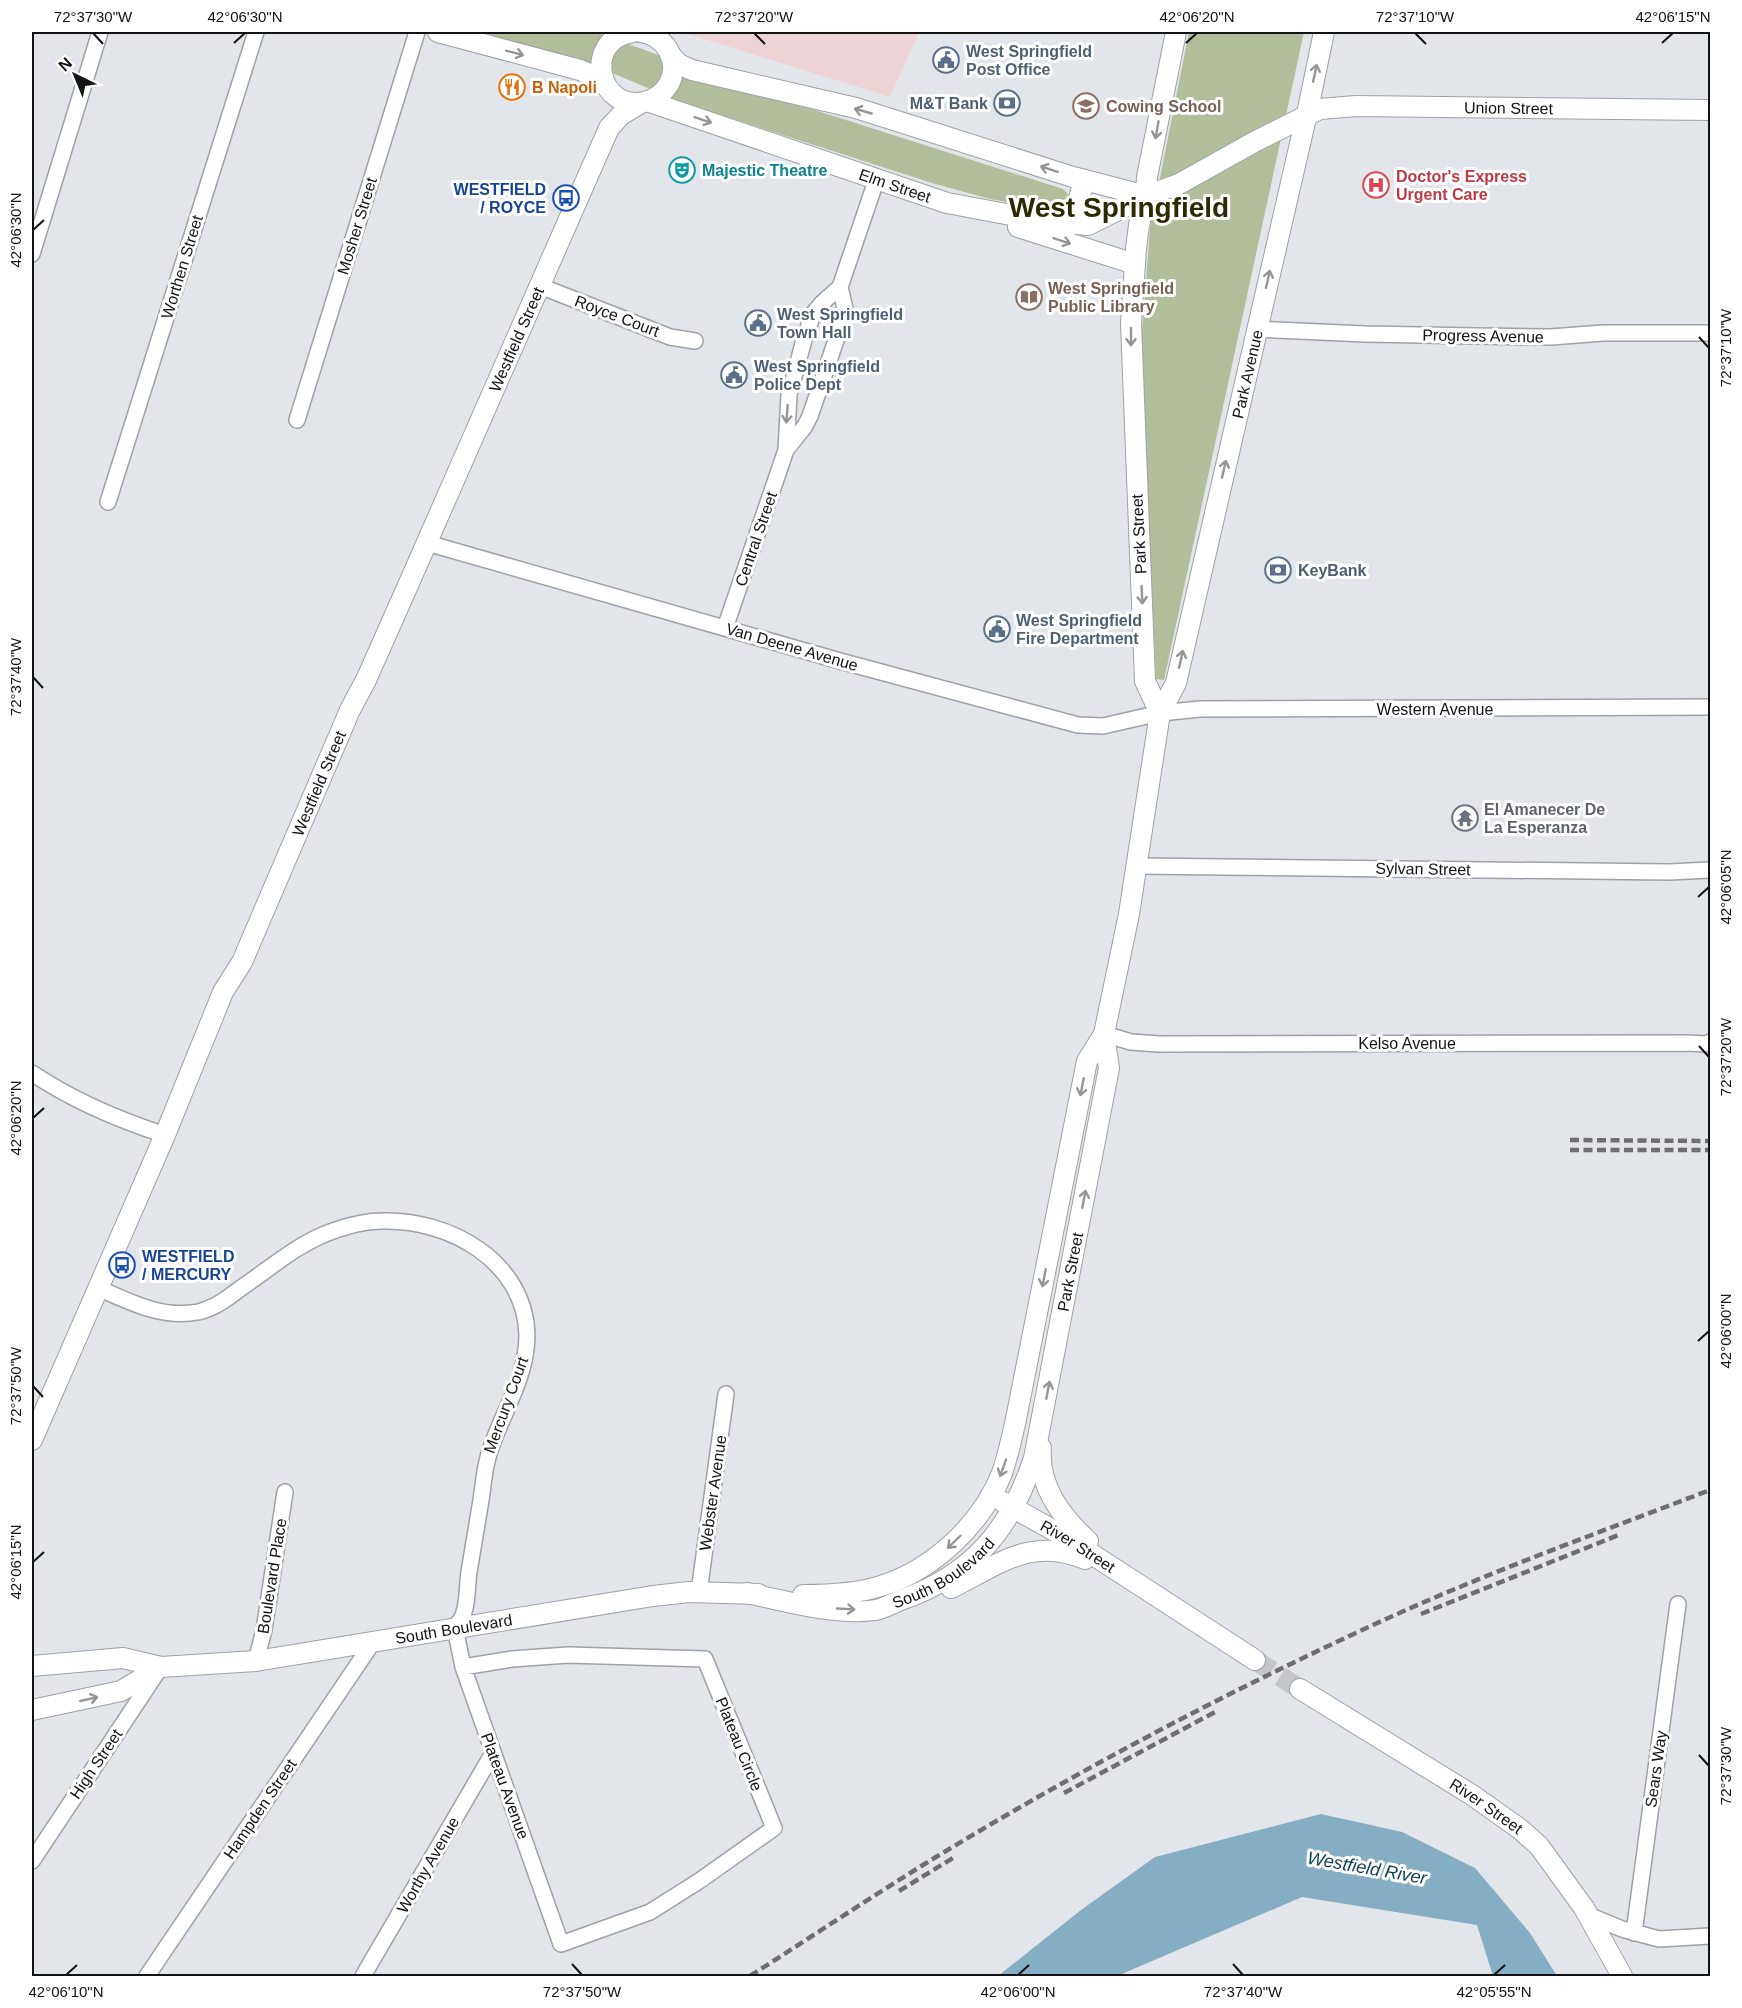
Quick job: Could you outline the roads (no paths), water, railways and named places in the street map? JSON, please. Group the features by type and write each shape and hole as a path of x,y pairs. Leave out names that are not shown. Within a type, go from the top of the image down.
{"main road":[{"path":"438,32 487,38 580,70 597,77 629,103 644,102 663,93 673,71 668,48 660,39 649,33 605,32"},
{"path":"609,89 600,68 602,57 607,46 615,39 633,32"},
{"name":"Park Street","path":"1015,1506 1034,1458 1109,1068 1104,1034 1129,914 1160,713 1145,681 1131,323 1139,225 1176,32"},
{"name":"Park Avenue","path":"1160,713 1176,683 1324,32"},
{"path":"670,55 679,64 693,70 856,108 1084,180 1146,196"},
{"name":"Westfield Street","path":"609,89 609,128"},
{"name":"Elm Street","path":"644,102 947,203 1038,220 1088,225 1146,196 1179,184 1306,115"},
{"name":"Westfield Street","path":"32,1440 165,1135 223,992 242,962 350,710 366,680 427,543 609,128 621,115 644,102"},
{"name":"Union Street","path":"1306,115 1320,109 1356,106 1710,110"},
{"path":"1072,224 1084,180"},
{"path":"947,203 1135,264"},
{"name":"Park Street","path":"990,1496 1001,1474 1016,1419 1087,1061 1104,1034"},
{"path":"1043,1415 1044,1427 1040,1456 1045,1483 1069,1524 1123,1574"},
{"name":"River Street","path":"990,1496 1015,1506 1255,1660"},
{"name":"South Boulevard","path":"32,1666 123,1658 161,1666 256,1661 636,1598 699,1592 817,1595 869,1589 891,1582 919,1568 947,1548 971,1524 990,1496"},
{"name":"South Boulevard","path":"747,1593 825,1608 877,1610 928,1589 956,1573 978,1554 1008,1519 1015,1506"},
{"path":"877,1610 900,1608 925,1600 1003,1562 1024,1553 1042,1549 1071,1553 1123,1574"},
{"name":"South Boulevard","path":"32,1710 121,1691 161,1666"},
{"name":"River Street","path":"1300,1689 1472,1795 1520,1828 1539,1846 1588,1914 1622,1977"}],"street":[{"path":"32,254 100,32"},
{"name":"Worthen Street","path":"108,502 256,32"},
{"name":"Mosher Street","path":"297,420 417,32"},
{"name":"Central Street","path":"725,628 786,450 789,395 804,340 813,314 840,287 877,178"},
{"name":"Royce Court","path":"540,286 670,337 695,341"},
{"name":"Central Street","path":"786,450 810,416 843,320 845,309 840,287"},
{"name":"Progress Avenue","path":"1256,329 1365,334 1551,337 1603,333 1710,333"},
{"name":"Van Deene Avenue","path":"427,543 1078,726 1111,724 1160,713"},
{"name":"Western Avenue","path":"1160,713 1200,709 1710,707"},
{"name":"Sylvan Street","path":"1136,866 1669,872 1710,870"},
{"name":"Kelso Avenue","path":"1104,1034 1131,1042 1159,1044 1686,1042 1706,1044 1710,1042"},
{"path":"32,1073 60,1091 145,1129 165,1135"},
{"name":"Mercury Court","path":"98,1288 152,1310 182,1313 203,1310 223,1302 296,1249 315,1239 348,1226 382,1221 406,1222 445,1231 472,1244 491,1259 509,1280 520,1302 526,1324 526,1346 520,1376 486,1463 467,1580 464,1613 455,1628"},
{"name":"Webster Avenue","path":"699,1592 726,1394"},
{"name":"Boulevard Place","path":"256,1661 264,1630 285,1492"},
{"name":"Sears Way","path":"1634,1933 1678,1604"},
{"name":"Plateau Avenue","path":"455,1628 463,1667 561,1944"},
{"name":"Hampden Street","path":"147,1977 373,1642"},
{"name":"Plateau Circle","path":"463,1667 512,1659 568,1655 705,1659 774,1828 699,1881 650,1912 561,1944"},
{"name":"High Street","path":"32,1861 161,1666"},
{"name":"Worthy Avenue","path":"363,1977 494,1753"},
{"path":"1588,1914 1634,1933 1659,1939 1710,1936"}],"water":[{"name":"Westfield River","path":"1321,1814 1402,1832 1475,1868 1530,1933 1557,1976 1493,1976 1477,1925 1302,1897 1117,1976 998,1976 1081,1910 1155,1857"}],"tunnel":[{"path":"1255,1660 1300,1689"}],"railway":[{"path":"1570,1140 1710,1141"},
{"path":"1570,1150 1710,1150"},
{"path":"750,1976 978,1832 1145,1738 1258,1680 1456,1588 1710,1490"},
{"path":"1421,1614 1621,1534"},
{"path":"1064,1793 1215,1712"},
{"path":"899,1891 953,1858"}],"place":[{"name":"West Springfield Post Office","path":"946,60"},
{"name":"B Napoli","path":"512,87"},
{"name":"M&T Bank","path":"1007,103"},
{"name":"Cowing School","path":"1086,106"},
{"name":"Majestic Theatre","path":"682,170"},
{"name":"Doctor's Express Urgent Care","path":"1376,185"},
{"name":"WESTFIELD / ROYCE","path":"566,198"},
{"name":"West Springfield Public Library","path":"1029,297"},
{"name":"West Springfield Town Hall","path":"758,323"},
{"name":"West Springfield Police Dept","path":"734,375"},
{"name":"KeyBank","path":"1278,570"},
{"name":"West Springfield Fire Department","path":"997,629"},
{"name":"El Amanecer De La Esperanza","path":"1465,818"},
{"name":"WESTFIELD / MERCURY","path":"122,1265"}],"district":[{"name":"West Springfield","path":"1119,207"}]}
